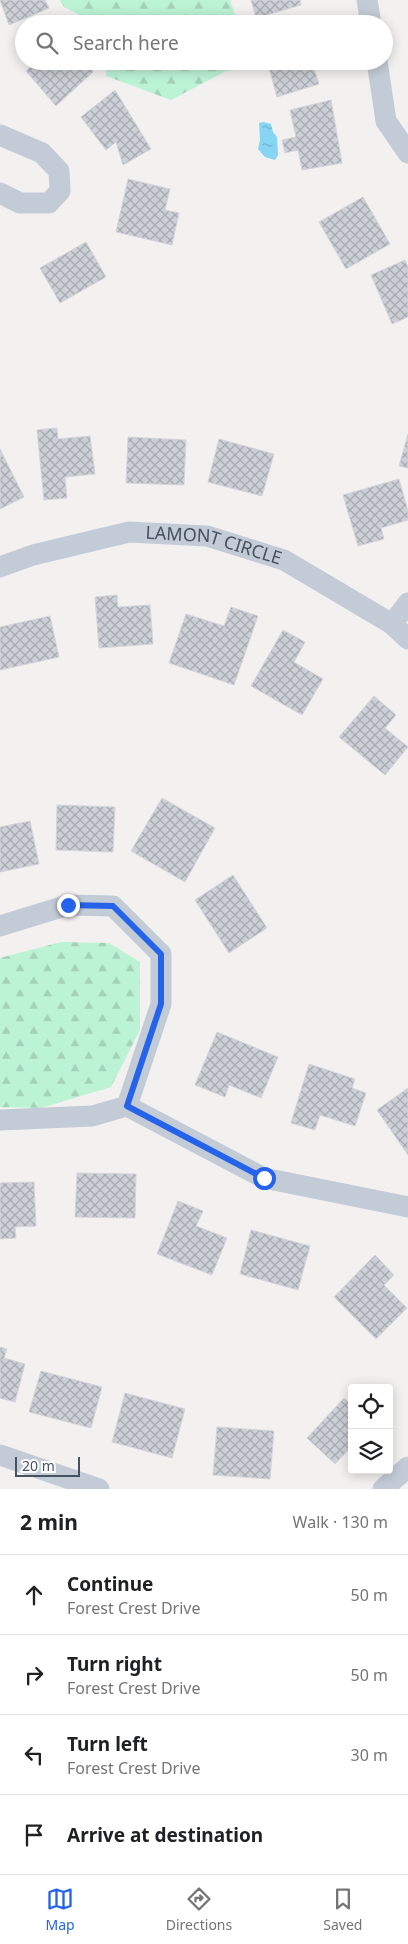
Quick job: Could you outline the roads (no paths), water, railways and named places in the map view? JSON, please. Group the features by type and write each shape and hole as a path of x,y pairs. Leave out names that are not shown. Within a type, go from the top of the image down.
{"street":[{"path":"367,0 370,15"},
{"path":"379,70 386,121 408,153"},
{"path":"0,135 42,153 59,171 60,191 49,203 20,203 0,193"},
{"name":"LAMONT CIRCLE","path":"0,567 33,555 129,532 207,536 284,560 392,624 408,639"},
{"path":"392,624 408,604"},
{"path":"0,926 68,905 113,906 161,954 161,1004 127,1106"},
{"path":"0,1120 92,1116 127,1106 264,1178 408,1207"},
{"path":"0,1455 99,1489"},
{"path":"383,1489 408,1467"}],"water":[{"path":"259,123 271,124 273,132 277,137 278,155 275,160 265,157 258,149 260,140"}]}
